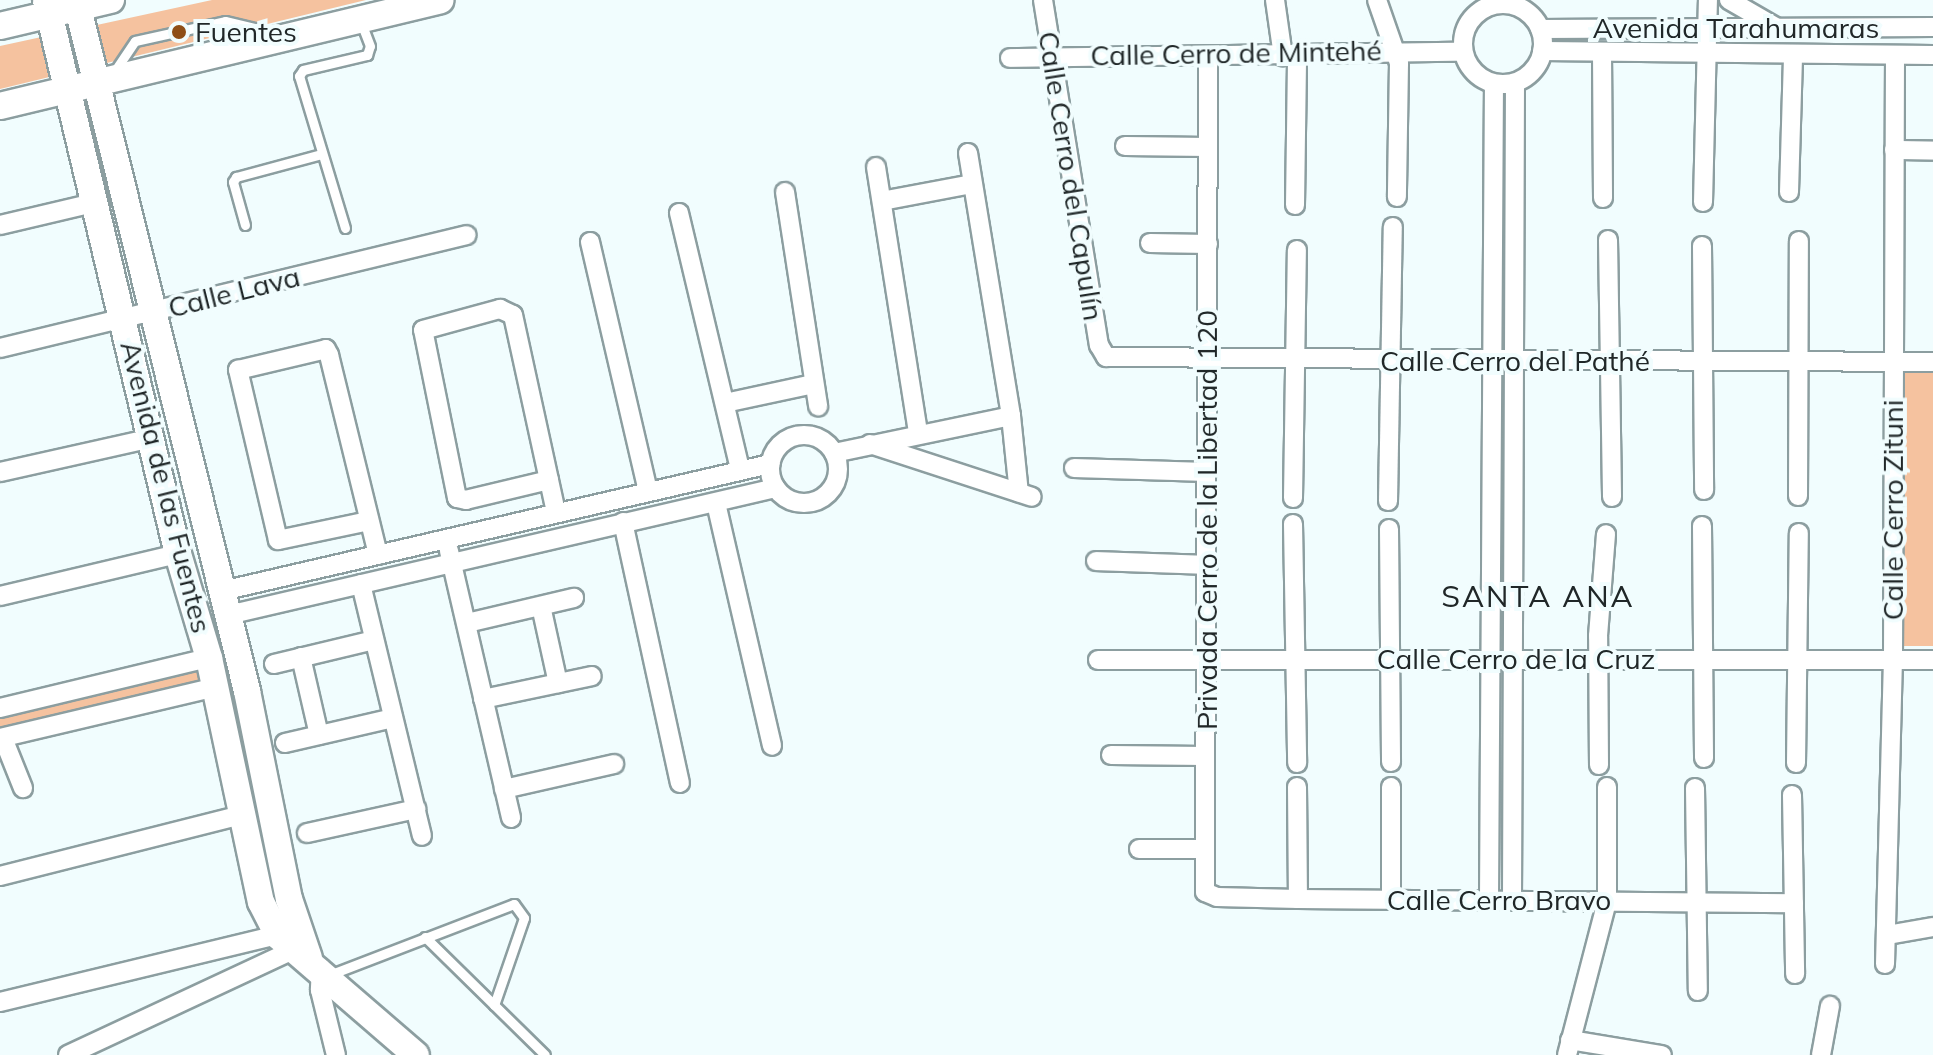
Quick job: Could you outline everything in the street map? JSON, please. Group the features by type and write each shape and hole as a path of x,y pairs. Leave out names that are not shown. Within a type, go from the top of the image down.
{"main road":[{"path":"30,16 77,4 111,0"},
{"path":"0,106 440,0"},
{"name":"Avenida de las Fuentes","path":"77,4 102,83 152,313 225,603 305,951"},
{"name":"Avenida de las Fuentes","path":"30,16 69,91 178,554 216,687 261,902 305,951 416,1055"}],"street":[{"name":"Calle Cerro del Capulín","path":"1043,0 1100,351"},
{"path":"1275,0 1290,56 1295,205"},
{"path":"1377,0 1399,63 1397,197"},
{"path":"1703,202 1703,53 1708,0"},
{"path":"1729,0 1780,30"},
{"path":"1507,2 1525,11 1540,29 1542,51 1529,75 1515,83 1494,84 1480,77 1463,52 1463,35 1487,3 1507,2"},
{"name":"Avenida Tarahumaras","path":"1540,29 1933,27"},
{"name":"Calle Cerro de Mintehé","path":"1010,58 1050,54 1290,56 1393,51 1463,52"},
{"path":"1542,51 1933,55"},
{"path":"1602,53 1603,198"},
{"name":"Privada Cerro de la Libertad 120","path":"1205,892 1208,55"},
{"path":"1789,192 1793,55"},
{"name":"Calle Cerro Zituni","path":"1885,964 1893,658 1895,56"},
{"path":"1512,900 1511,360 1515,83"},
{"path":"1489,899 1488,659 1494,84"},
{"path":"1125,146 1208,147"},
{"path":"1894,150 1933,151"},
{"path":"870,444 1026,495 968,153"},
{"path":"876,167 918,432"},
{"path":"882,201 972,184"},
{"path":"785,192 818,406"},
{"path":"0,225 97,202"},
{"path":"679,213 740,469"},
{"path":"1388,501 1393,227"},
{"name":"Calle Lava","path":"0,348 467,235"},
{"path":"1608,240 1607,360 1612,497"},
{"path":"1798,496 1796,360 1799,241"},
{"path":"590,242 648,491"},
{"path":"1150,243 1208,244"},
{"path":"1702,246 1704,490"},
{"path":"1293,498 1297,250"},
{"path":"549,480 466,500 457,498 423,330 500,309 513,315 556,512"},
{"path":"369,521 278,540 238,370 326,349 378,555"},
{"name":"Calle Cerro del Pathé","path":"1100,351 1113,359 1933,362"},
{"path":"725,403 814,384"},
{"path":"834,453 918,432 1011,416"},
{"path":"795,436 822,440 834,453 838,476 822,498 796,502 775,488 770,464 783,442 795,436"},
{"path":"0,472 152,438"},
{"path":"225,603 378,555 770,464"},
{"path":"1074,468 1207,472"},
{"path":"225,603 361,584 775,488"},
{"path":"716,503 772,746"},
{"path":"623,522 680,783"},
{"path":"1293,524 1297,763"},
{"path":"1702,526 1704,758"},
{"path":"1389,529 1391,762"},
{"path":"1796,763 1799,533"},
{"path":"1599,765 1599,659 1606,534"},
{"path":"446,541 511,818"},
{"path":"0,596 178,554"},
{"path":"1096,561 1208,565"},
{"path":"361,584 422,836"},
{"path":"467,623 574,598"},
{"path":"541,606 558,683"},
{"path":"274,664 374,640"},
{"path":"301,657 319,735"},
{"path":"0,708 209,658"},
{"name":"Calle Cerro de la Cruz","path":"1098,660 1933,660"},
{"path":"483,699 592,676"},
{"path":"23,788 2,738 216,687"},
{"path":"285,743 393,718"},
{"path":"1111,755 1205,756"},
{"path":"504,789 614,764"},
{"path":"1297,787 1298,899"},
{"path":"1391,787 1391,899"},
{"path":"1607,787 1607,901 1568,1047 1662,1055"},
{"path":"1695,788 1698,991"},
{"path":"1792,795 1795,974"},
{"path":"307,833 416,809"},
{"path":"0,876 241,815"},
{"path":"1139,849 1204,849"},
{"name":"Calle Cerro Bravo","path":"1205,892 1217,897 1298,899 1794,903"},
{"path":"1887,935 1933,927"},
{"path":"0,1002 305,951"},
{"path":"68,1055 305,951"},
{"path":"305,951 320,990 336,1055"},
{"path":"1821,1055 1830,1006"}],"lane":[{"path":"0,39 30,16"},
{"path":"345,228 300,72 367,55 370,46 359,19"},
{"path":"245,225 233,182 236,177 322,154"},
{"path":"305,951 425,937 514,904 521,909 524,918 494,1005"},
{"path":"425,937 545,1055"}],"shaded area":[{"path":"212,0 366,0 0,89 0,46"},
{"path":"1898,370 1933,370 1933,646 1898,646"},
{"path":"202,665 206,686 0,736 0,710"}],"place":[{"name":"Fuentes","path":"179,32"}],"district":[{"name":"SANTA ANA","path":"1538,596"}]}
